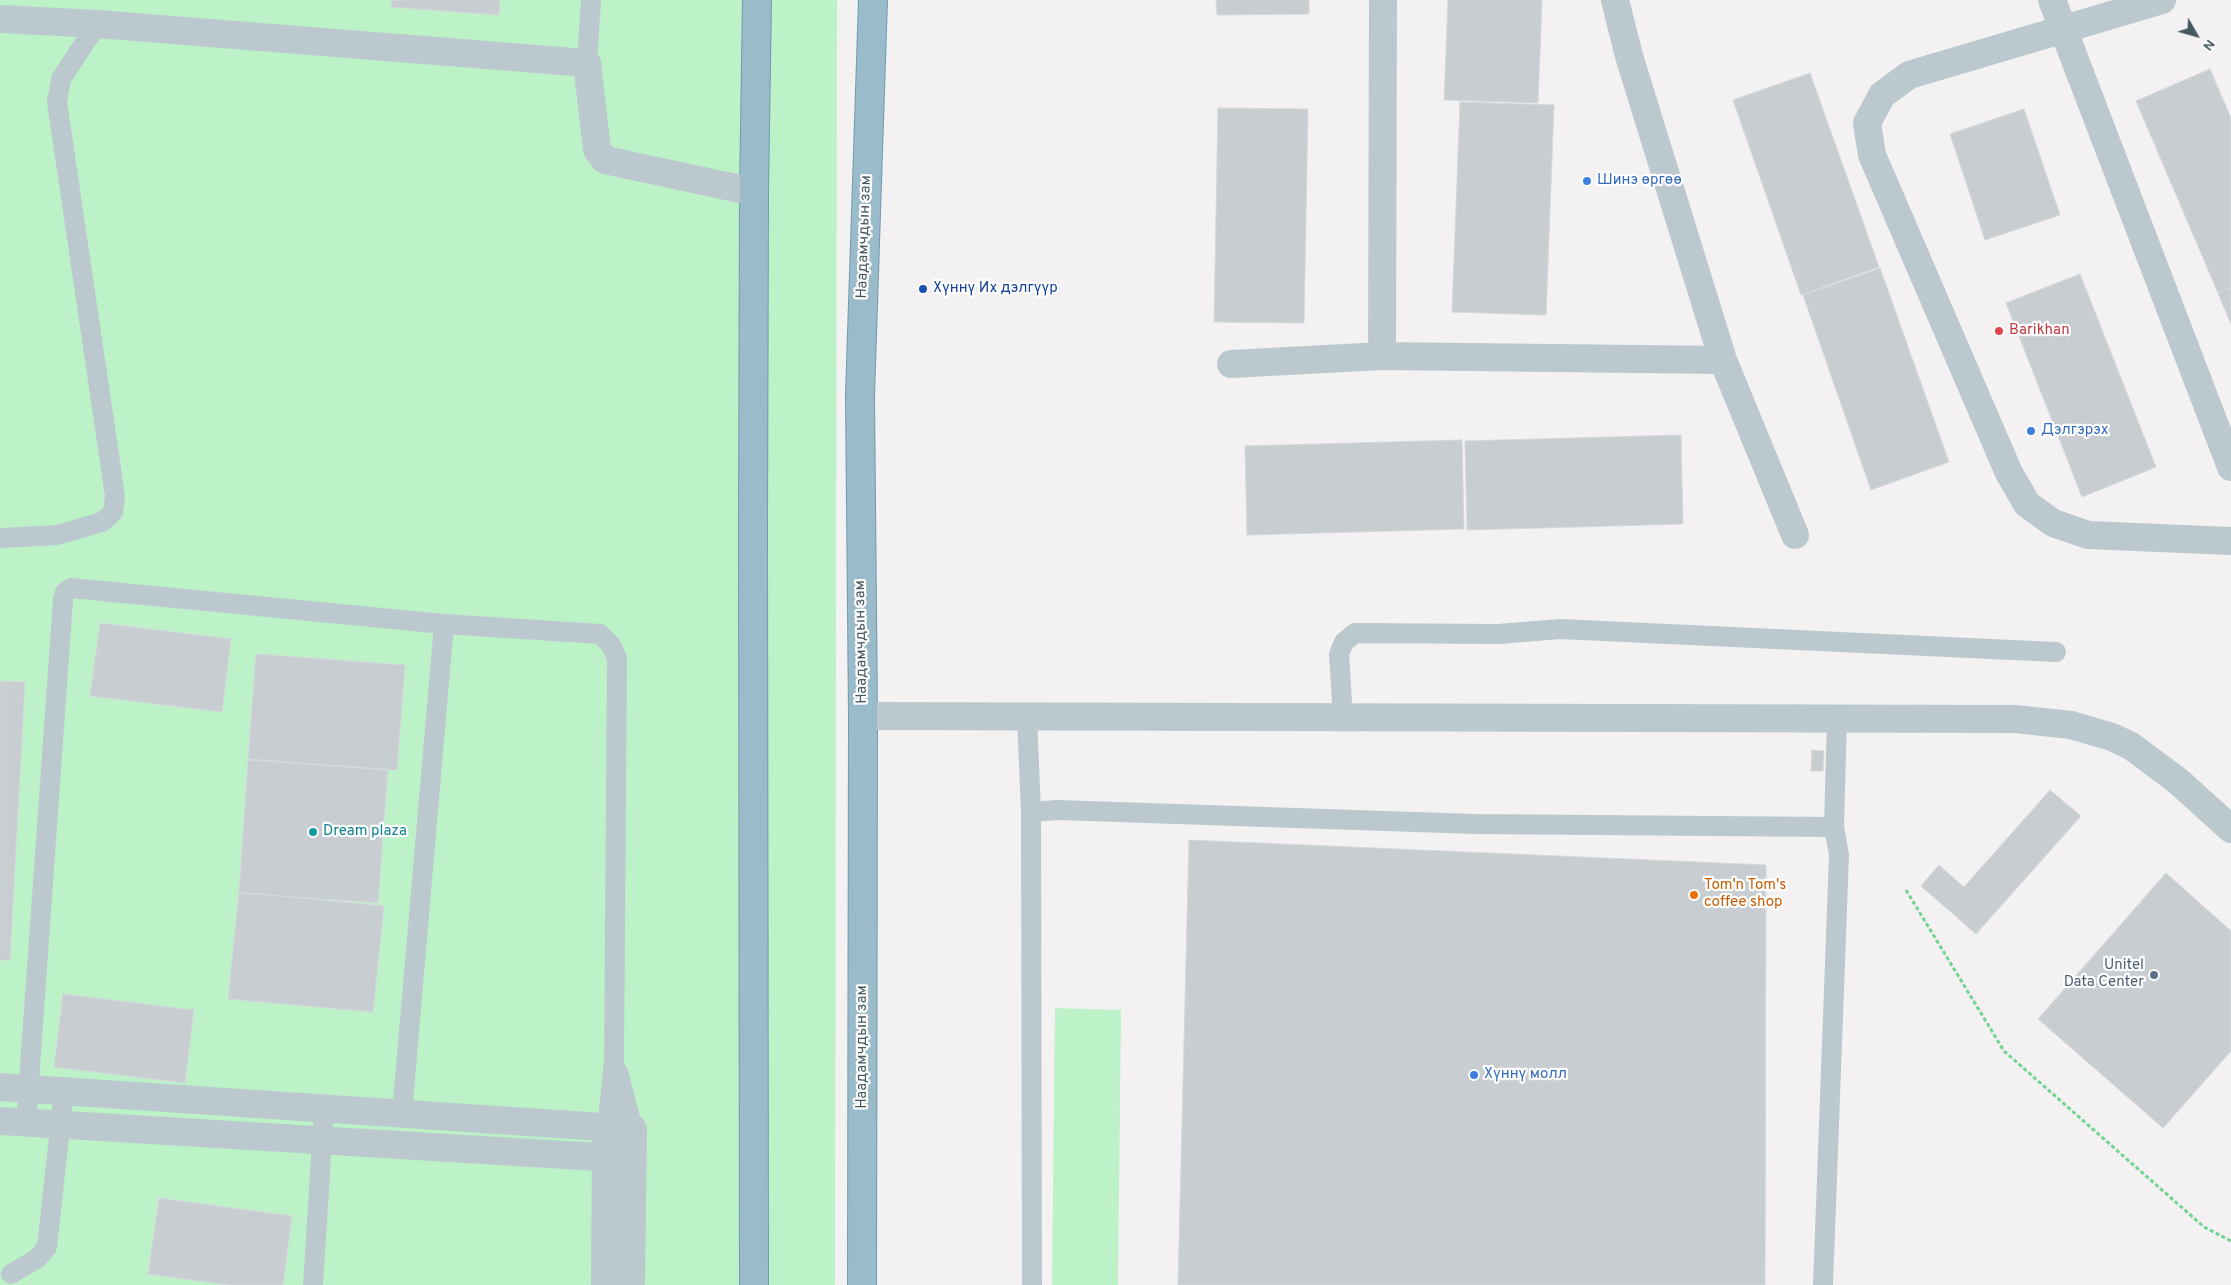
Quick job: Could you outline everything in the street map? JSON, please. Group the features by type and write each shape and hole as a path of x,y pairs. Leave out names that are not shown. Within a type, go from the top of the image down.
{"highway":[{"path":"754,1285 754,192 757,0"},
{"name":"Наадамчдын зам","path":"862,1285 863,716 860,395 873,0"}],"street":[{"path":"1382,356 1383,0"},
{"path":"1615,0 1629,56 1723,360 1795,535"},
{"path":"2052,0 2231,467"},
{"path":"2162,0 1909,75 1882,94 1868,123 1872,156 2009,474 2027,504 2053,523 2088,535 2231,541"},
{"path":"0,19 97,24 587,63 597,150 605,160 754,192"},
{"path":"1231,364 1382,356 1723,360"},
{"path":"863,716 1027,718 1837,717 2015,719 2071,725 2092,730 2131,746 2151,759 2231,829"},
{"path":"0,1087 620,1129 619,1159 605,1285"},
{"path":"13,1122 619,1159"},
{"path":"619,1159 631,1285"}],"lane":[{"path":"587,63 591,0"},
{"path":"0,538 67,533 102,522 113,512 115,496 57,102 61,79 97,24"},
{"path":"13,1122 28,1090 62,609 66,592 71,588 444,624 600,634 611,645 617,658 614,1061 620,1129"},
{"path":"402,1113 444,624"},
{"path":"1343,718 1339,654 1344,642 1355,633 1498,634 1560,629 2056,652"},
{"path":"1823,1285 1838,855 1834,827 1837,717"},
{"path":"1027,718 1031,812 1032,1285"},
{"path":"1031,812 1057,810 1475,824 1834,827"},
{"path":"11,1274 38,1258 47,1247 64,1091"},
{"path":"313,1285 324,1108"}],"path":[{"path":"1906,890 2004,1051 2204,1227 2231,1241"}],"green space":[{"path":"0,0 837,0 835,1285 0,1285"},
{"path":"1055,1008 1121,1010 1118,1285 1052,1285"}],"building":[{"path":"392,0 500,0 499,15 391,7"},
{"path":"1216,0 1309,0 1309,14 1217,15"},
{"path":"1448,0 1542,0 1538,103 1444,100"},
{"path":"2210,69 2231,118 2231,287 2218,293 2136,101"},
{"path":"1810,73 1879,267 1801,295 1733,100"},
{"path":"1460,102 1554,105 1546,315 1452,312"},
{"path":"1218,108 1308,109 1304,323 1214,322"},
{"path":"2024,109 2060,215 1985,240 1950,134"},
{"path":"1880,268 1949,462 1871,490 1803,295"},
{"path":"2080,274 2156,467 2082,497 2006,303"},
{"path":"2231,288 2231,324 2218,293"},
{"path":"1681,435 1683,524 1467,530 1465,441"},
{"path":"1462,440 1464,529 1247,535 1245,446"},
{"path":"100,623 231,639 222,712 90,696"},
{"path":"256,654 405,665 397,770 248,759"},
{"path":"0,681 25,682 10,960 0,960"},
{"path":"1812,750 1824,751 1823,771 1811,771"},
{"name":"Dream plaza","path":"248,760 388,770 378,903 239,893"},
{"path":"2050,790 2081,816 1976,934 1921,886 1939,865 1964,887"},
{"name":"Хүннү молл","path":"1189,840 1766,865 1765,1285 1178,1285"},
{"name":"Unitel Data Center","path":"2166,873 2231,931 2231,1051 2163,1128 2038,1019"},
{"path":"239,892 384,906 373,1012 228,999"},
{"path":"63,994 194,1010 185,1083 54,1067"},
{"path":"159,1198 292,1216 283,1285 228,1285 148,1274"}],"place":[{"name":"Шинэ өргөө","path":"1587,181"},
{"name":"Хүннү Их дэлгүүр","path":"923,289"},
{"name":"Barikhan","path":"1999,331"},
{"name":"Дэлгэрэх","path":"2031,431"},
{"name":"Dream plaza","path":"313,832"},
{"name":"Tom'n Tom's coffee shop","path":"1694,895"},
{"name":"Unitel Data Center","path":"2154,975"},
{"name":"Хүннү молл","path":"1474,1075"}]}
